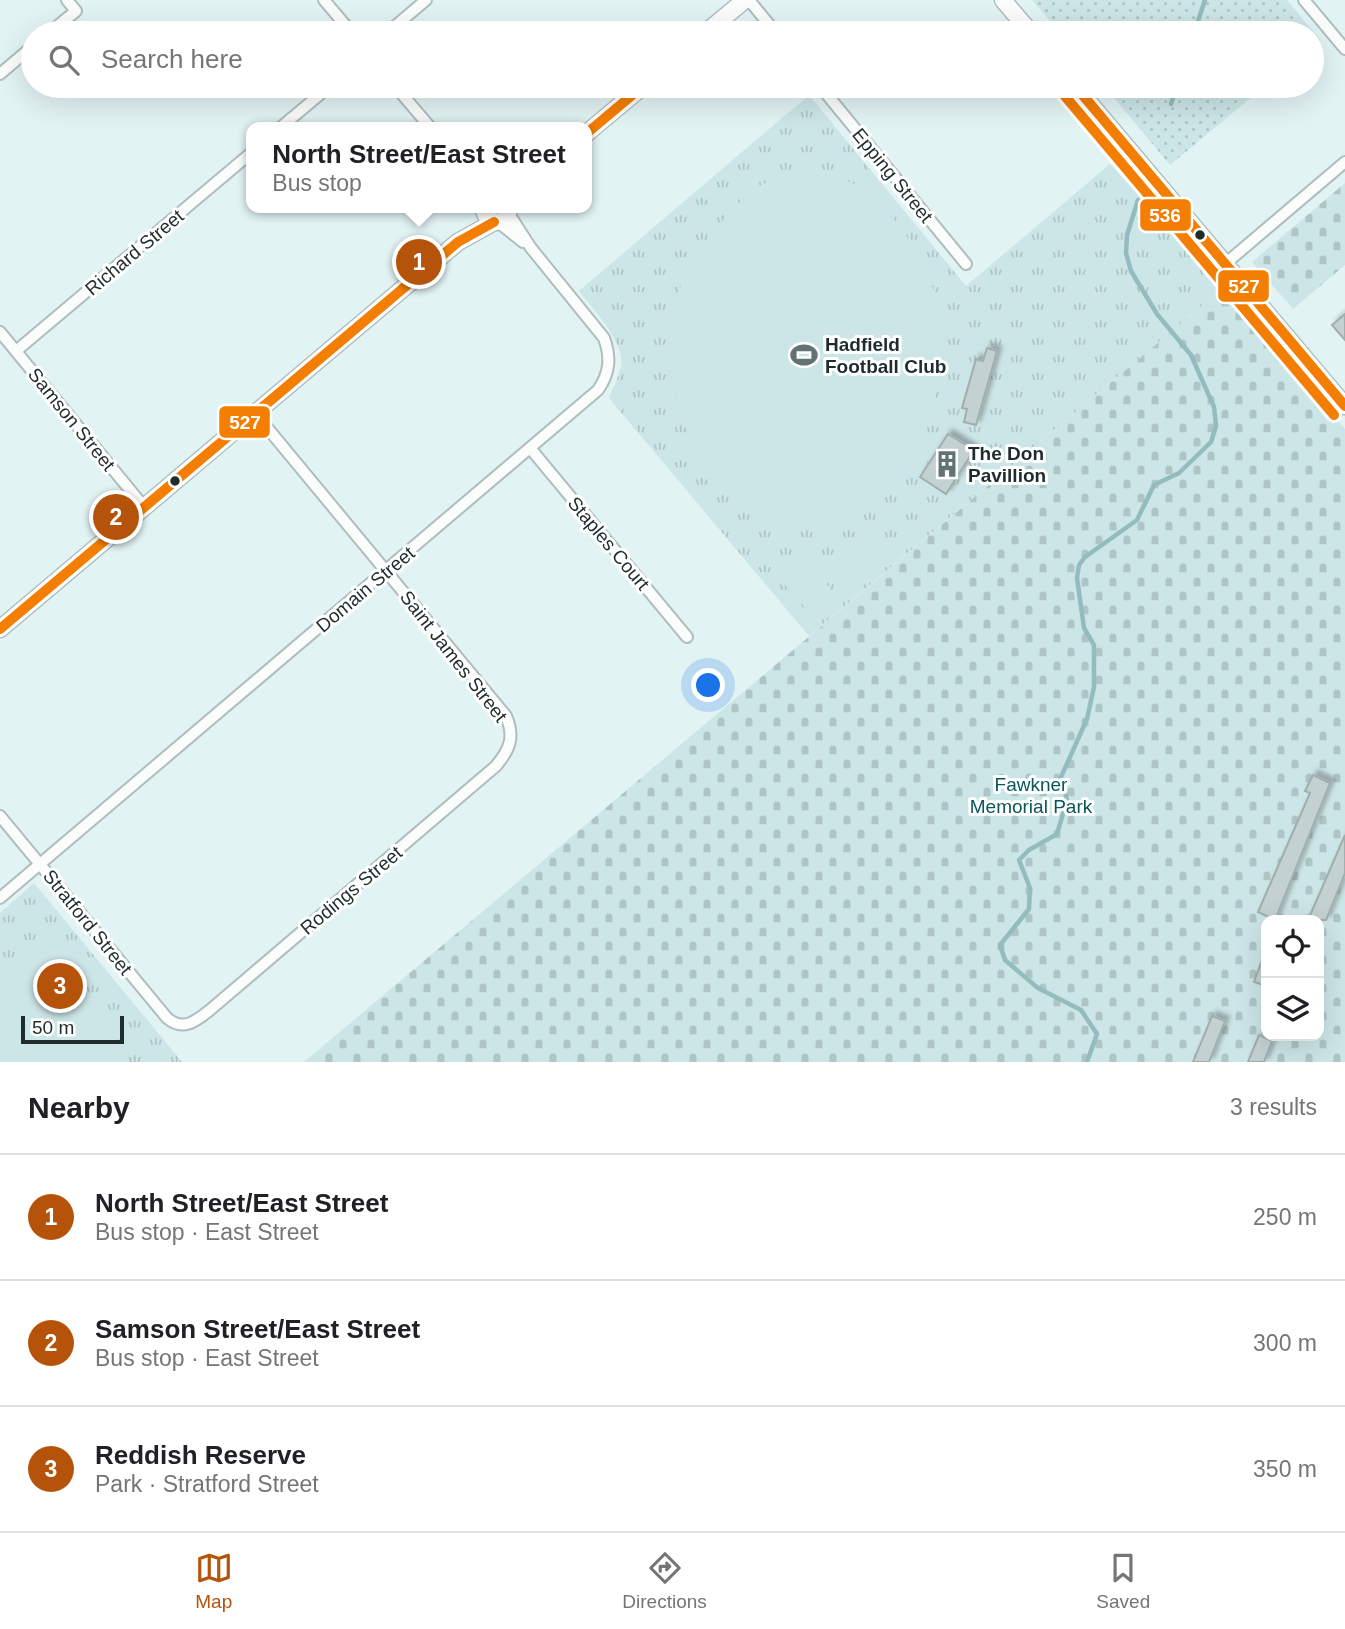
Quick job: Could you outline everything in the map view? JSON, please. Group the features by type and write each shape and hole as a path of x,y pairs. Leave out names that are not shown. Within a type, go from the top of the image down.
{"street":[{"path":"63,21 75,11 66,0"},
{"path":"324,0 342,21"},
{"path":"401,21 426,0"},
{"path":"720,21 747,0 765,21"},
{"path":"1003,0 1021,21"},
{"path":"1304,0 1322,21"},
{"path":"1324,24 1345,49"},
{"path":"0,74 21,56"},
{"path":"287,122 316,98"},
{"path":"405,98 426,122"},
{"path":"592,129 629,98"},
{"name":"Epping Street","path":"830,98 966,264"},
{"path":"1085,98 1345,406"},
{"name":"Richard Street","path":"16,351 246,157"},
{"path":"1225,264 1345,162"},
{"path":"0,629 458,242 496,214"},
{"name":"Domain Street","path":"0,898 598,390 607,375 609,357 604,338 531,248 496,214"},
{"name":"Samson Street","path":"0,332 144,507"},
{"name":"Saint James Street","path":"255,413 506,716 512,741"},
{"name":"Staples Court","path":"530,448 687,637"},
{"name":"Rodings Street","path":"178,1025 191,1024 210,1010 496,766 512,741"},
{"name":"Stratford Street","path":"0,816 167,1018 178,1025"}],"green space":[{"path":"1032,0 1287,0 1304,21 1050,21"},
{"path":"805,98 811,98 966,286 1110,164 1224,287 809,636 609,398 620,370 621,357 607,326 579,291"},
{"path":"1114,98 1251,98 1170,165"},
{"name":"Hadfield Football Club","path":"811,173 852,183 879,203 904,232 923,263 935,295 939,312 941,351 936,392 927,430 902,478 877,500 854,513 829,521 804,523 779,521 755,512 732,499 712,479 694,449 686,429 673,386 667,345 670,317 683,281 722,221 756,188 765,183 784,175"},
{"path":"1345,183 1345,265 1293,309 1252,262"},
{"name":"Fawkner Memorial Park","path":"1224,287 1345,429 1345,1062 304,1062"},
{"path":"877,526 897,550 848,590 828,566"},
{"path":"798,550 839,599 815,619 773,571"},
{"path":"34,883 182,1062 0,1062 0,913"},
{"path":"55,942 129,1062 0,1062 0,976"}],"building":[{"path":"1345,314 1345,340 1332,325"},
{"path":"987,348 997,351 976,425 964,422 967,409 962,408 976,359 983,361"},
{"name":"The Don Pavillion","path":"948,434 974,450 946,494 920,477"},
{"path":"1313,775 1330,783 1277,915 1264,915 1258,912 1310,793 1305,791"},
{"path":"1345,835 1345,873 1326,920 1324,915 1310,915"},
{"path":"1261,963 1261,984 1254,982"},
{"path":"1212,1016 1225,1021 1209,1062 1193,1062"},
{"path":"1259,1035 1261,1041 1272,1041 1264,1062 1248,1062"}],"waterway":[{"path":"1198,21 1205,0"},
{"path":"1171,104 1173,98"},
{"path":"1087,1062 1097,1034 1081,1010 1038,988 1005,960 1000,945 1029,909 1030,888 1019,860 1029,850 1057,834 1067,800 1061,777 1087,719 1094,687 1094,645 1084,628 1077,578 1079,565 1085,557 1137,520 1154,485 1179,473 1211,442 1216,426 1214,407 1191,355 1157,314 1131,271 1126,253 1127,235 1138,200"}],"transit line":[{"name":"527","path":"592,129 629,98"},
{"name":"536","path":"1067,98 1334,415"},
{"name":"527","path":"1085,98 1345,406"},
{"name":"527","path":"0,629 458,242 494,222"}],"place":[{"name":"North Street/East Street","path":"419,262"},
{"name":"Hadfield Football Club","path":"804,355"},
{"name":"The Don Pavillion","path":"947,464"},
{"name":"Samson Street/East Street","path":"116,517"},
{"name":"Reddish Reserve","path":"60,986"}]}
